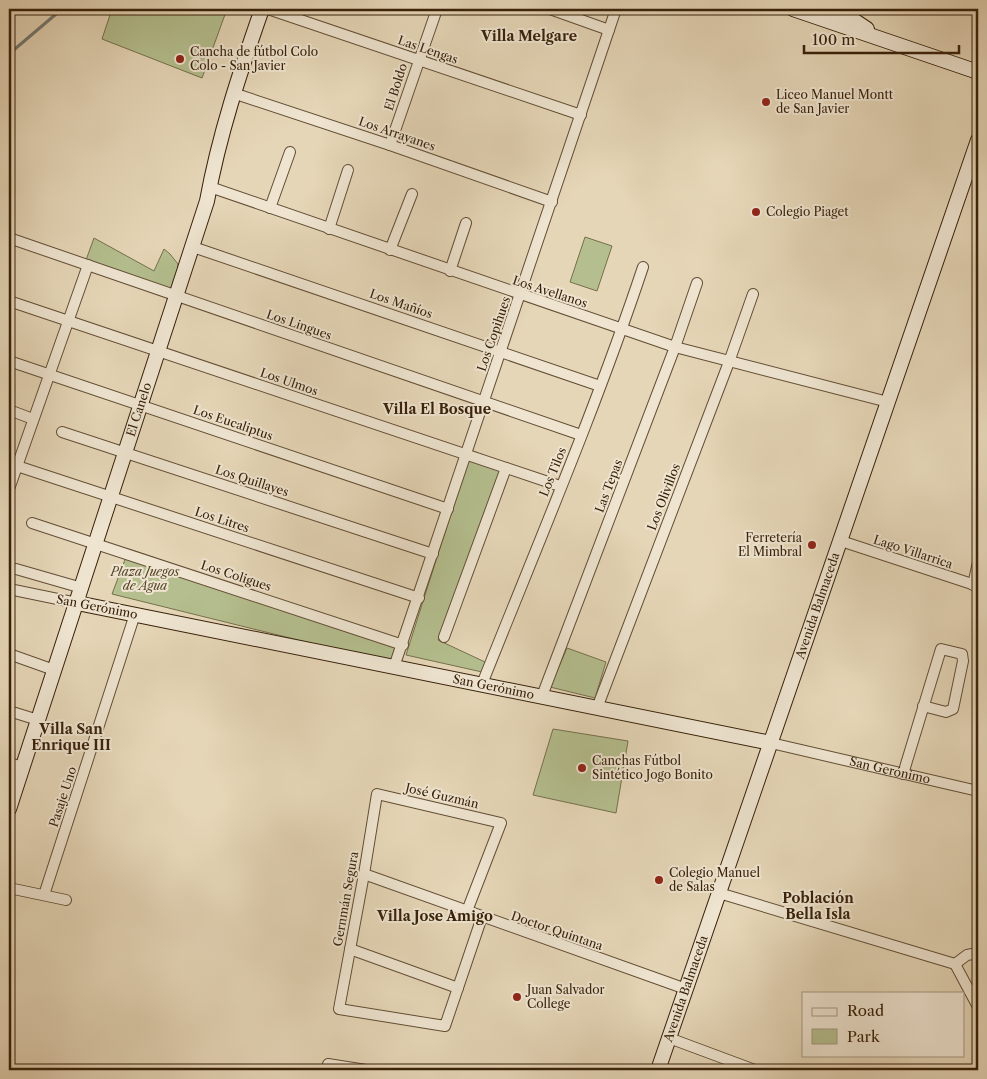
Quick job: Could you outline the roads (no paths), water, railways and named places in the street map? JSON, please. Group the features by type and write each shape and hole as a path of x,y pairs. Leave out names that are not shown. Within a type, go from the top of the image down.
{"street":[{"name":"El Canelo","path":"9,809 207,202 215,160 233,94 262,9"},
{"name":"Las Lengas","path":"268,9 581,115"},
{"name":"El Boldo","path":"390,145 437,9"},
{"path":"550,9 609,30"},
{"name":"Los Copihues","path":"394,667 616,9"},
{"path":"793,9 978,72"},
{"path":"827,9 849,17 884,41"},
{"name":"Los Arrayanes","path":"233,94 390,145 552,202"},
{"name":"Avenida Balmaceda","path":"658,1070 978,140"},
{"path":"270,208 290,152"},
{"path":"329,229 348,170"},
{"name":"Los Avellanos","path":"210,187 675,347 888,402"},
{"path":"390,250 412,194"},
{"path":"450,270 466,223"},
{"name":"Los Lingues","path":"9,238 581,435"},
{"name":"Los Mañíos","path":"192,247 502,351 600,386"},
{"path":"9,488 14,466 88,265"},
{"name":"Los Tilos","path":"482,684 600,386 643,267"},
{"name":"Las Tepas","path":"542,696 675,347 696,283"},
{"name":"Los Olivillos","path":"597,708 729,362 752,294"},
{"name":"Los Ulmos","path":"9,301 560,486"},
{"name":"Los Eucaliptus","path":"9,361 448,509"},
{"path":"9,410 33,418"},
{"name":"Los Quillayes","path":"62,432 433,554"},
{"name":"Los Litres","path":"14,466 418,598"},
{"path":"444,637 506,468"},
{"name":"Los Coligues","path":"32,523 403,645"},
{"name":"Lago Villarrica","path":"841,541 976,585"},
{"path":"976,585 978,562"},
{"path":"16,569 82,588"},
{"name":"San Gerónimo","path":"9,589 771,743 978,791"},
{"name":"Pasaje Uno","path":"44,895 135,614"},
{"path":"903,774 923,706 941,649 962,654 963,662 953,709 946,712 923,706"},
{"path":"9,654 54,670"},
{"path":"9,710 38,720"},
{"path":"9,763 23,767"},
{"name":"José Guzmán","path":"377,794 501,823 467,912"},
{"name":"Gernmán Segura","path":"377,794 339,1009 445,1026 458,988"},
{"name":"Doctor Quintana","path":"364,874 686,989"},
{"path":"9,888 66,900"},
{"path":"719,893 955,964 978,1007"},
{"path":"350,949 458,988 482,917"},
{"path":"955,964 966,955 978,953"},
{"path":"669,1038 755,1070"},
{"path":"327,1067 366,1070"}],"waterway":[{"path":"9,54 62,9"}],"place":[{"name":"Cancha de fútbol Colo Colo - San Javier","path":"180,59"},
{"name":"Liceo Manuel Montt de San Javier","path":"766,102"},
{"name":"Colegio Piaget","path":"756,212"},
{"name":"Ferretería El Mimbral","path":"812,545"},
{"name":"Canchas Fútbol Sintético Jogo Bonito","path":"582,768"},
{"name":"Colegio Manuel de Salas","path":"659,880"},
{"name":"Juan Salvador College","path":"517,997"}],"district":[{"name":"Villa Melgare","path":"529,36"},
{"name":"Villa El Bosque","path":"437,409"},
{"name":"Villa San Enrique III","path":"71,738"},
{"name":"Población Bella Isla","path":"818,906"},
{"name":"Villa Jose Amigo","path":"435,916"}],"park label":[{"name":"Plaza Juegos de Agua","path":"145,579"}]}
